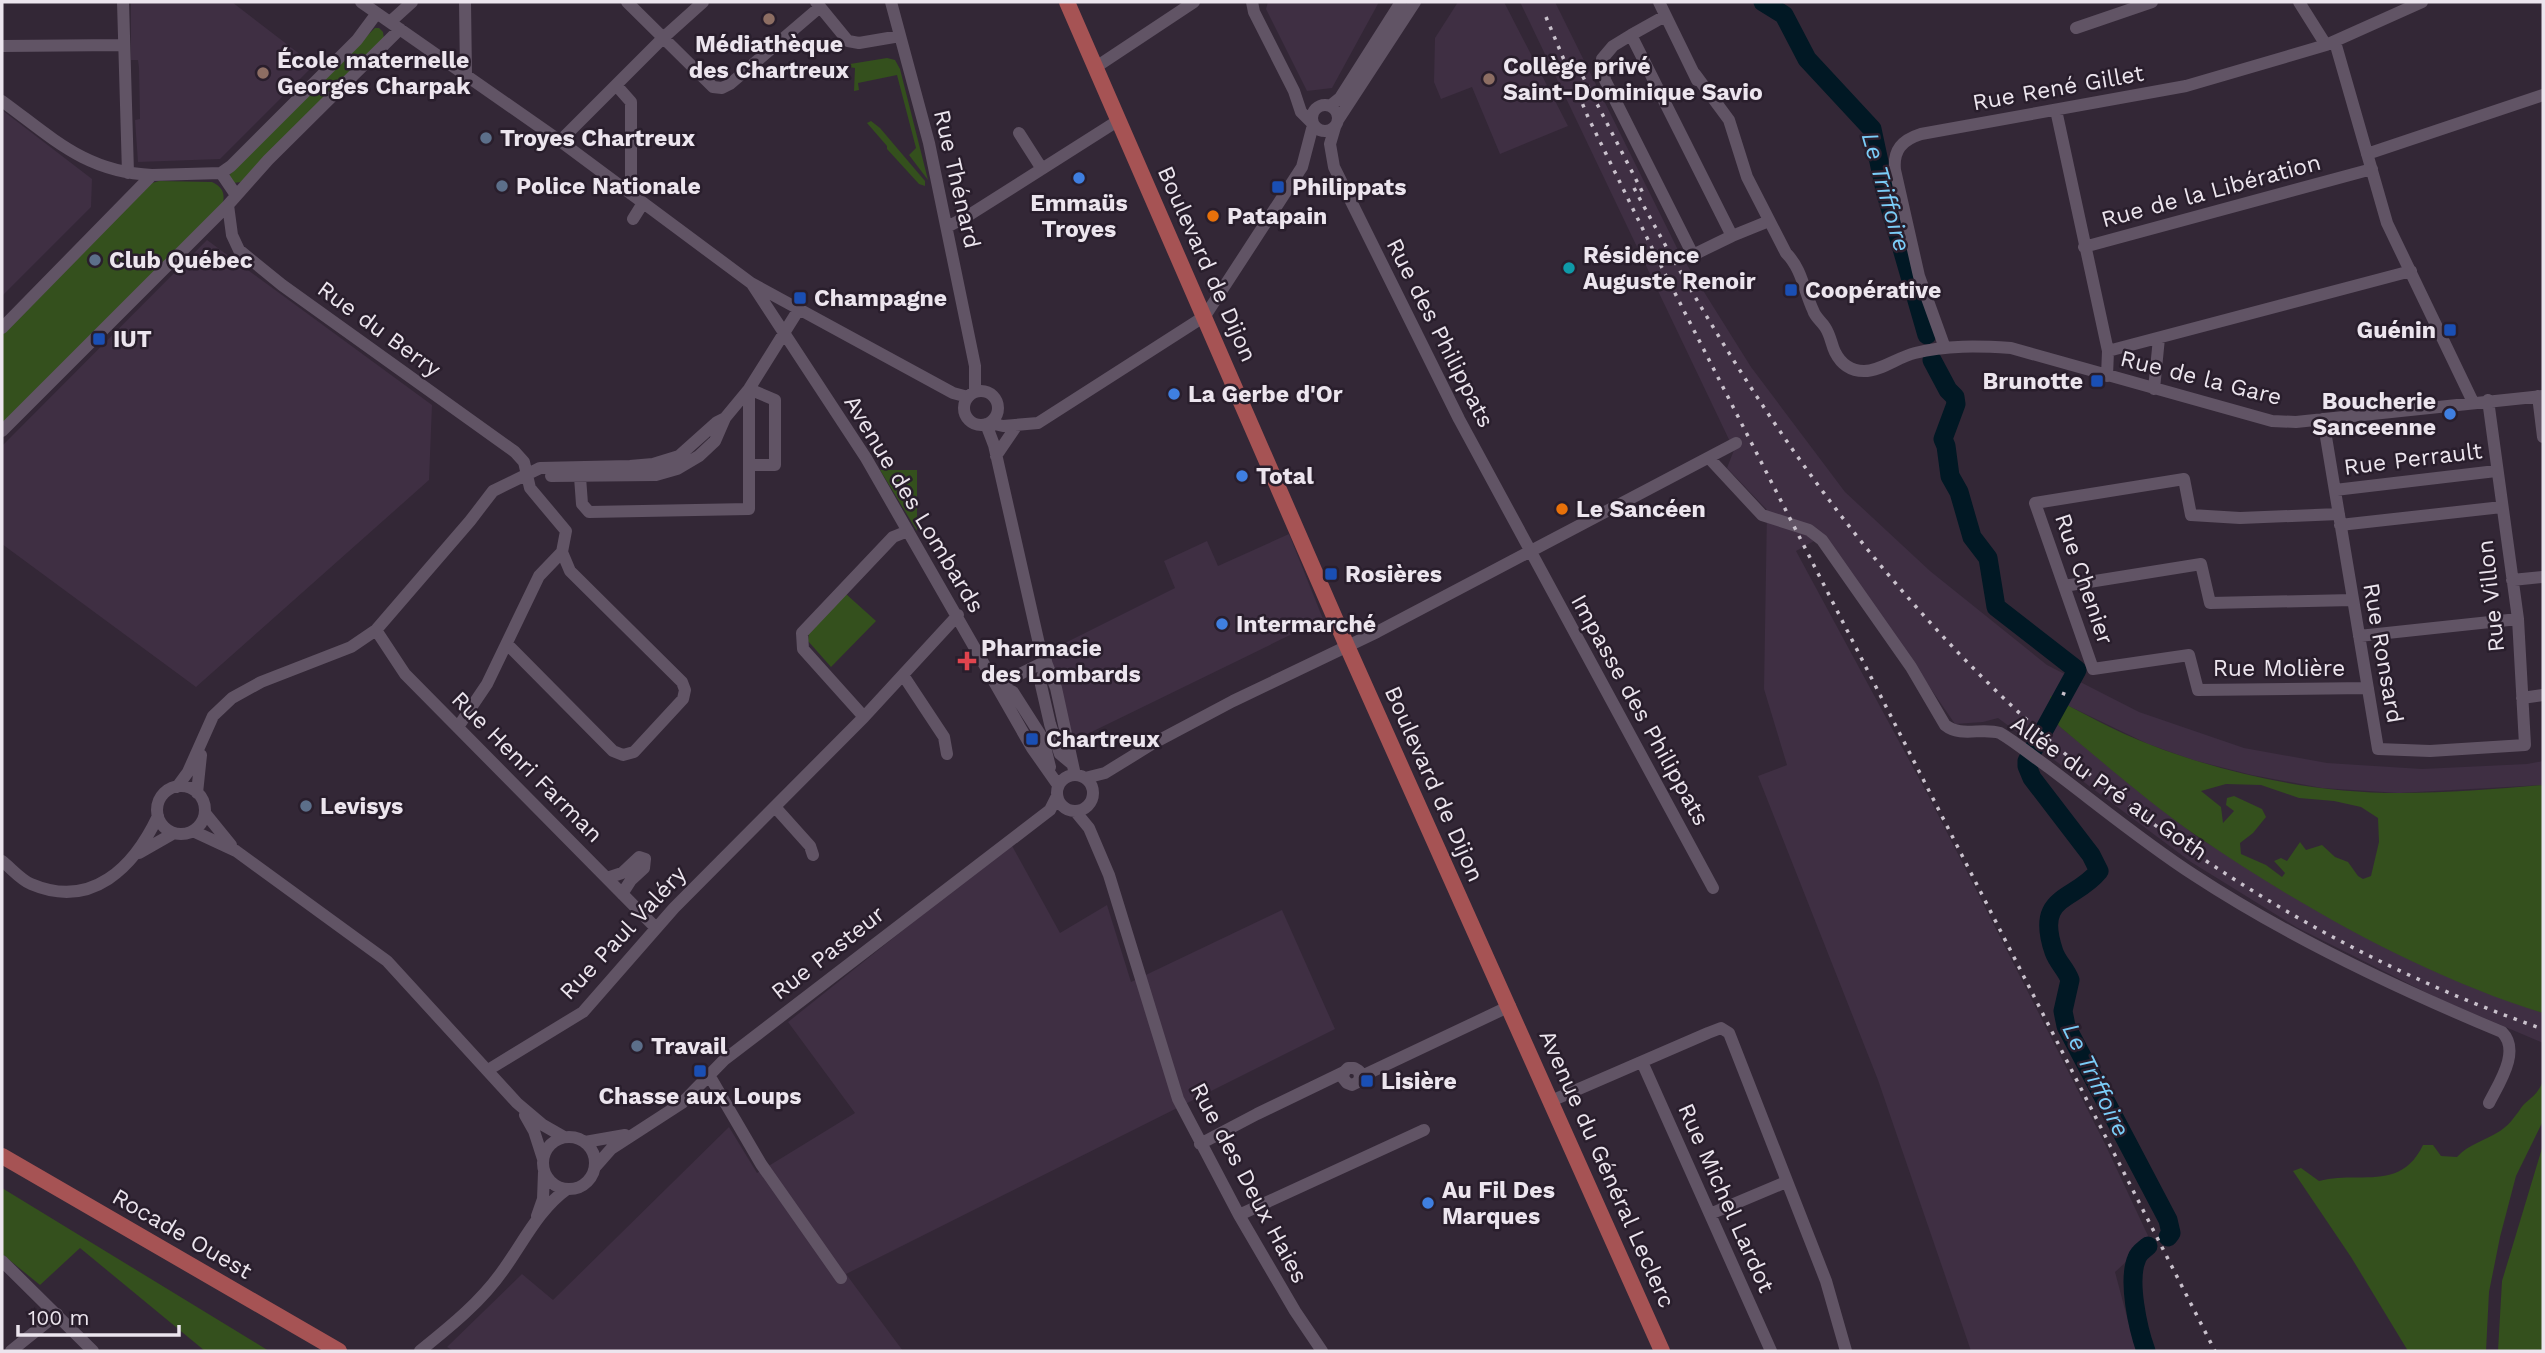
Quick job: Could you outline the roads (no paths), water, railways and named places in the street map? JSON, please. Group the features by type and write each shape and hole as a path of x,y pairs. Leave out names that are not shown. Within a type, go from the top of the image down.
{"main road":[{"name":"Boulevard de Dijon","path":"1067,2 1347,646 1510,1006"},
{"name":"Avenue du Général Leclerc","path":"1510,1006 1662,1351"},
{"name":"Rocade Ouest","path":"2,1156 340,1351"}],"street":[{"path":"123,2 128,173"},
{"name":"Avenue des Lombards","path":"361,2 561,141 751,283 953,393 973,398"},
{"path":"2,431 232,200 395,25 412,2"},
{"path":"465,2 466,74"},
{"path":"627,2 713,86 722,88 730,84 818,5 848,41 859,43 900,36"},
{"path":"561,141 663,38 703,2"},
{"name":"Rue Thénard","path":"891,2 929,143 947,227 975,371 973,398 993,396 998,410"},
{"path":"1096,67 1194,2"},
{"path":"1252,2 1254,12 1294,91 1301,112 1319,130 1333,126"},
{"path":"1258,2 1261,23"},
{"path":"1306,164 1313,111 1340,98 1401,2"},
{"path":"973,398 971,422 1003,426 1038,423 1205,316 1415,2"},
{"path":"1659,2 1695,74 1699,89 1714,115 1723,124 1740,172 1747,177 1769,220 1693,255 1605,80 1602,67 1606,52 1665,16"},
{"path":"2076,27 2152,2"},
{"path":"2299,2 2331,44 2387,223 2473,401"},
{"name":"Rue René Gillet","path":"1945,348 1919,276 1895,170 1896,154 1907,139 1921,134 2186,86 2331,44 2422,2"},
{"path":"2,101 84,160 117,172 152,175 221,173 332,67 377,13"},
{"path":"1631,35 1732,236"},
{"path":"2,46 124,45"},
{"path":"616,85 631,102 631,194"},
{"path":"1294,91 1309,101 1326,105 1336,111 1333,126"},
{"path":"2367,154 2543,94"},
{"path":"2056,110 2084,247"},
{"path":"947,227 1119,120"},
{"name":"Rue des Philippats","path":"1333,126 1330,144 1334,167 1459,419 1530,553"},
{"path":"1019,133 1042,169"},
{"path":"1306,164 1315,157 1324,159 1334,167"},
{"name":"Rue de la Libération","path":"2108,376 2108,351 2084,247 2372,169"},
{"path":"221,173 232,200"},
{"path":"2,328 152,175"},
{"name":"Rue du Berry","path":"232,200 232,235 239,250 282,285 524,461 530,488 566,531 562,552"},
{"path":"633,219 643,203"},
{"name":"Rue de la Gare","path":"1769,220 1786,253 1793,259 1814,315 1824,325 1843,364 1856,370 1867,371 1911,354 1945,348 1976,345 2011,348 2272,421 2323,419 2473,401 2541,396"},
{"path":"2108,351 2411,271"},
{"name":"Avenue des Lombards","path":"751,283 866,458 998,685 1013,692 1043,739 1056,785"},
{"path":"527,474 580,477 656,475 677,469 699,456 715,441 725,418 749,389 799,309"},
{"path":"2154,389 2159,338"},
{"path":"953,393 971,382 975,371"},
{"path":"580,477 582,504 589,512 749,509 749,389"},
{"path":"749,389 775,400 775,465 749,465"},
{"path":"2541,396 2543,436"},
{"name":"Rue Villon","path":"2488,400 2518,618 2525,745"},
{"path":"1022,425 998,410 988,424 1040,644 1059,700 1077,772 1091,797"},
{"path":"136,855 158,816 158,804 162,796 177,787 188,772 213,716 232,698 261,682 351,647 376,630 470,521 492,491 540,468 600,468 653,464 679,456 725,418"},
{"name":"Rue Ronsard","path":"2323,419 2378,749 2430,751 2525,745"},
{"path":"996,456 1022,425"},
{"path":"1070,810 1083,809 1105,773 1152,744 1530,553 1736,443"},
{"name":"Allée du Pré au Goth","path":"1709,458 1762,515 1809,530 1822,540 1911,667 1945,726 1951,731 1993,731 2014,741 2132,833 2195,876 2373,975 2502,1032 2508,1037 2508,1063 2489,1103"},
{"name":"Rue Perrault","path":"2335,489 2497,471"},
{"name":"Rue Chenier","path":"2093,669 2035,503 2184,479 2191,516 2340,519"},
{"path":"2340,519 2502,507"},
{"path":"864,716 803,649 802,633 893,537 908,531"},
{"path":"458,727 487,684 508,645 539,576 562,552 570,571 681,682 685,690 683,699 634,752 623,755 613,751 508,645"},
{"name":"Impasse des Philippats","path":"1530,553 1713,888"},
{"path":"2064,586 2201,564 2210,603 2353,600"},
{"path":"2512,580 2543,577"},
{"name":"Rue Paul Valéry","path":"488,1070 583,1012 656,928 864,716 958,615"},
{"path":"2359,636 2518,618"},
{"name":"Rue Henri Farman","path":"376,630 405,674 656,928"},
{"name":"Rue Molière","path":"2093,669 2189,655 2198,690 2368,688"},
{"path":"998,685 1046,661"},
{"path":"903,675 944,737 947,754"},
{"path":"2522,698 2543,695"},
{"path":"197,793 202,743"},
{"path":"1056,785 1077,772 1105,773"},
{"name":"Rue Pasteur","path":"1050,810 1056,785"},
{"name":"Rue des Deux Haies","path":"1056,785 1070,810 1089,828 1109,875 1178,1099 1239,1215 1295,1311 1322,1351"},
{"path":"158,816 167,830 174,833 193,831 202,822 205,805 197,793 185,787 177,787"},
{"name":"Rue des Deux Haies","path":"1089,828 1091,797"},
{"path":"775,807 810,846 813,855"},
{"name":"Rue Pasteur","path":"596,1166 611,1149 682,1103 724,1060 1050,810 1070,810"},
{"path":"205,813 236,850"},
{"path":"193,831 236,850 387,961 517,1102 543,1125 564,1137"},
{"path":"2,861 29,883 49,890 79,891 109,880 136,855 174,833"},
{"path":"607,878 622,873 639,857 645,859 644,868 631,880 622,894"},
{"path":"1200,1144 1348,1068 1359,1071 1360,1077 1510,1006"},
{"path":"1551,1101 1714,1030 1721,1028 1729,1033 1826,1281 1846,1351"},
{"name":"Rue Michel Lardot","path":"1642,1062 1771,1351"},
{"path":"709,1075 761,1164 841,1279"},
{"path":"517,1102 534,1131 553,1184 567,1189"},
{"path":"1239,1215 1424,1130"},
{"name":"Rue Pasteur","path":"585,1142 636,1132"},
{"path":"420,1351 467,1314 503,1270 536,1220 567,1189 583,1185 589,1180 596,1166 595,1157 585,1142 572,1136 550,1144 536,1220"},
{"path":"1710,1214 1786,1182"},
{"path":"2,1261 93,1351"},
{"path":"11,1351 57,1314"}],"waterway":[{"name":"Le Triffoire","path":"1763,2 1784,15 1807,59 1872,129 1885,190 1927,335"},
{"name":"Le Triffoire","path":"1932,360 1948,390 1955,397 1956,404 1943,439 1950,476 1959,492 1972,537 1988,558 1996,607 2077,670 2027,761 2027,766 2032,778 2091,855 2099,871 2053,909 2049,919 2049,933 2054,952 2070,980 2063,1011 2066,1026 2168,1220 2171,1233 2168,1237"},
{"name":"Le Triffoire","path":"2146,1351 2137,1318 2133,1279 2138,1256 2148,1246"}],"railway":[{"path":"1546,17 1588,117 1655,254 2215,1351"},
{"path":"1578,67 1644,195"},
{"path":"1634,188 1727,350 1832,504 1911,601 1977,672 2047,738 2121,800 2199,856 2281,908 2366,954 2453,994 2543,1029"},
{"path":"2062,693 2067,695"}],"place":[{"name":"Médiathèque des Chartreux","path":"769,19"},
{"name":"École maternelle Georges Charpak","path":"263,73"},
{"name":"Collège privé Saint-Dominique Savio","path":"1489,79"},
{"name":"Troyes Chartreux","path":"486,138"},
{"name":"Emmaüs Troyes","path":"1079,178"},
{"name":"Police Nationale","path":"502,186"},
{"name":"Philippats","path":"1278,187"},
{"name":"Patapain","path":"1213,216"},
{"name":"Club Québec","path":"95,260"},
{"name":"Résidence Auguste Renoir","path":"1569,268"},
{"name":"Coopérative","path":"1791,290"},
{"name":"Champagne","path":"800,298"},
{"name":"Guénin","path":"2450,330"},
{"name":"IUT","path":"99,339"},
{"name":"Brunotte","path":"2097,381"},
{"name":"La Gerbe d'Or","path":"1174,394"},
{"name":"Boucherie Sanceenne","path":"2450,414"},
{"name":"Total","path":"1242,476"},
{"name":"Le Sancéen","path":"1562,509"},
{"name":"Rosières","path":"1331,574"},
{"name":"Intermarché","path":"1222,624"},
{"name":"Pharmacie des Lombards","path":"967,661"},
{"name":"Chartreux","path":"1032,739"},
{"name":"Levisys","path":"306,806"},
{"name":"Travail","path":"637,1046"},
{"name":"Chasse aux Loups","path":"700,1071"},
{"name":"Lisière","path":"1367,1081"},
{"name":"Au Fil Des Marques","path":"1428,1203"}]}
